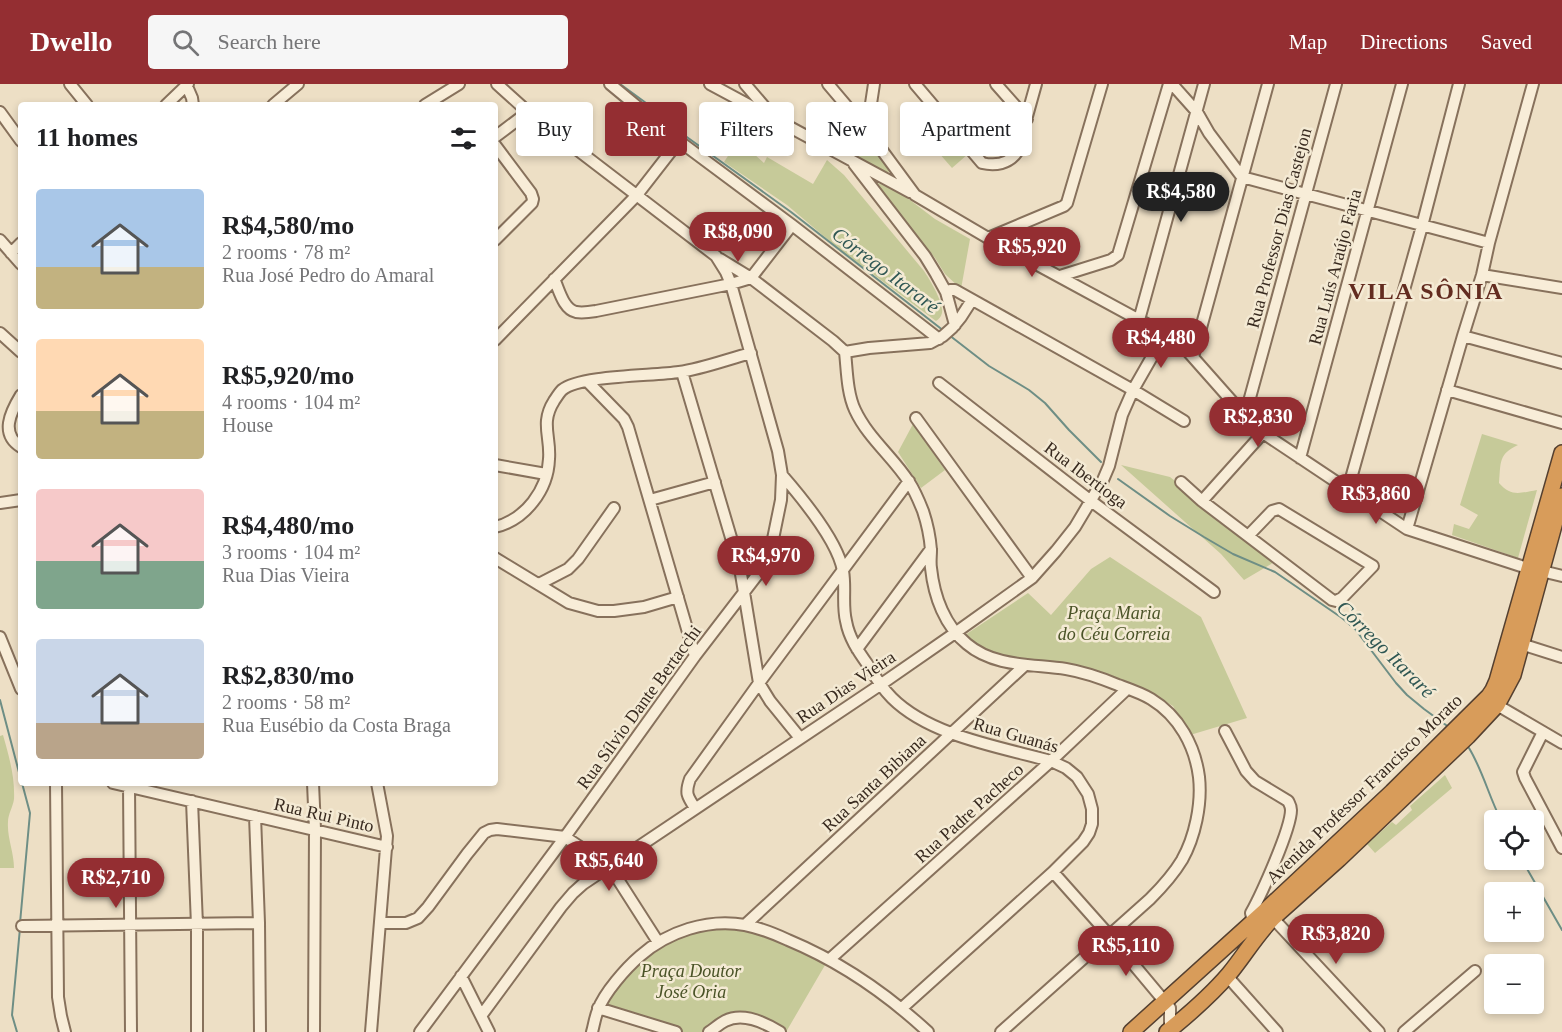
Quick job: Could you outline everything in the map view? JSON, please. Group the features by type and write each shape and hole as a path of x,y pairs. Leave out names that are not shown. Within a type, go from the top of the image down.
{"highway":[{"name":"Avenida Professor Francisco Morato","path":"1266,909 1339,859 1468,736 1497,705 1513,675 1521,644 1535,570 1562,453"},
{"name":"Avenida Professor Francisco Morato","path":"1131,1032 1167,1005 1253,921 1392,792 1489,696 1497,681 1562,496"},
{"name":"Avenida Professor Francisco Morato","path":"1170,1031 1227,976 1265,926 1266,909"},
{"path":"1167,1005 1176,1017 1182,1020"}],"street":[{"path":"70,84 85,102"},
{"path":"169,102 187,84 192,102"},
{"path":"277,102 298,84"},
{"path":"430,102 459,84"},
{"name":"Rua Sílvio Dante Bertacchi","path":"497,84 517,102"},
{"path":"610,84 632,102"},
{"path":"710,84 744,102"},
{"path":"745,84 760,102"},
{"path":"828,84 843,102"},
{"path":"871,102 874,84"},
{"path":"915,84 930,102"},
{"path":"996,84 1012,102"},
{"path":"1031,102 1036,84"},
{"path":"988,238 1067,203 1102,84"},
{"path":"1139,320 1204,84"},
{"path":"1193,357 1268,84"},
{"name":"Rua Professor Dias Castejon","path":"1245,416 1336,84"},
{"name":"Rua Luís Araújo Faria","path":"1300,458 1402,84"},
{"path":"1348,489 1422,226 1459,84"},
{"path":"1407,529 1482,275 1533,84"},
{"path":"1059,276 1111,260 1118,255 1168,85"},
{"path":"1168,85 1196,115 1242,177 1490,243"},
{"path":"0,112 18,137"},
{"path":"498,136 516,121"},
{"path":"794,129 875,176 915,195 988,238 1165,334 1193,357 1263,434 1407,529 1535,570 1562,576"},
{"path":"687,147 941,338"},
{"path":"498,150 531,193 532,199 532,204 498,237"},
{"name":"Rua Sílvio Dante Bertacchi","path":"420,1032 565,837 695,656 758,574 773,539 781,500 783,475 778,451 726,272 716,256 586,156"},
{"path":"498,337 637,195 667,156"},
{"path":"886,156 915,195"},
{"path":"976,156 982,163 1000,164 1014,156"},
{"path":"875,176 892,174 895,168"},
{"path":"875,176 936,274 946,292 955,320"},
{"path":"554,279 566,306 577,312 596,311 731,284 751,278 792,225"},
{"path":"0,240 18,261"},
{"path":"11,253 18,246"},
{"path":"716,256 751,278 845,352 853,407 862,424 909,481 917,495 929,535 931,567 939,605 955,633 980,654 1025,665 1068,669 1102,678 1151,699 1167,711 1181,727 1192,746 1200,787 1198,811 1188,849 1182,861 1150,899 1001,1032"},
{"path":"1482,275 1562,288"},
{"path":"946,292 955,290 1184,421"},
{"path":"845,352 930,343 941,338 974,301"},
{"path":"0,333 18,349"},
{"name":"Rua Dias Vieira","path":"481,1016 561,907 578,889 880,685 1032,578 1075,527 1103,480 1109,466 1122,415 1133,390 1165,334"},
{"path":"1463,336 1562,363"},
{"path":"498,526 519,515 538,496 549,459 546,420 549,408 561,391 587,381 682,372 750,353"},
{"path":"682,372 740,568 759,683 770,701 800,738"},
{"path":"587,381 624,419 628,428 695,656"},
{"name":"Rua Ibertioga","path":"939,383 1091,501 1214,592"},
{"path":"1447,390 1562,423"},
{"path":"18,400 5,422 9,440 18,445"},
{"path":"916,418 1032,578"},
{"path":"1202,501 1263,434"},
{"path":"498,466 546,474"},
{"name":"Rua Guanás","path":"783,475 832,543 843,571 845,620 850,638 880,685 893,700 917,717 951,734 1051,761 1066,768 1077,777 1088,794 1092,809 1092,824 1083,842 1053,872 902,1008"},
{"path":"695,808 687,796 686,789 690,779 909,481"},
{"path":"650,500 715,482"},
{"path":"1180,482 1202,501 1332,600 1342,598 1373,566 1279,508 1272,511 1248,536"},
{"path":"0,503 18,500"},
{"path":"539,584 568,569 578,560 614,508"},
{"path":"857,649 931,549"},
{"path":"498,560 569,603 598,611 644,607 678,597"},
{"path":"0,637 18,680"},
{"path":"1521,644 1562,657"},
{"name":"Rua Santa Bibiana","path":"745,925 1025,665"},
{"name":"Rua Padre Pacheco","path":"830,959 1051,761 1127,689"},
{"path":"1497,705 1562,743"},
{"path":"1225,731 1246,771 1255,781 1288,801 1291,811 1266,909 1379,1032"},
{"path":"1543,732 1523,772 1562,848"},
{"path":"56,786 58,997 65,1032"},
{"path":"129,786 132,1032"},
{"name":"Rua Rui Pinto","path":"129,786 387,847"},
{"path":"313,786 314,1032"},
{"path":"370,1032 387,847 378,786"},
{"path":"192,801 197,925 197,1032"},
{"path":"255,816 260,1032"},
{"path":"381,923 406,923 418,918 484,833 497,830 565,837 610,867 658,942"},
{"path":"1053,872 1167,1005 1170,1031"},
{"path":"22,926 259,923"},
{"path":"592,1032 598,1008 632,963 658,942 680,931 716,924 745,925 809,948 873,986 928,1032"},
{"path":"1404,1032 1475,971"},
{"path":"461,976 489,1032"},
{"path":"1227,976 1276,1032"},
{"path":"598,1008 676,1032"},
{"path":"710,1032 726,1020 735,1018 760,1020 780,1032"}],"green space":[{"path":"728,156 756,156 764,163 767,157 813,184 827,160 844,175 924,271 941,303 940,318 936,321 839,249 787,205 724,162"},
{"path":"853,156 880,156 889,166 890,171 883,174 880,170"},
{"path":"942,156 966,156 952,168"},
{"path":"869,179 902,194 935,219 970,239 961,289 945,274 935,258"},
{"path":"913,424 945,470 921,488 898,452"},
{"path":"1482,434 1518,445 1507,452 1502,460 1499,483 1512,492 1537,490 1518,558 1452,535 1454,524 1469,529 1478,515 1460,505"},
{"path":"1121,465 1170,477 1276,561 1244,580 1221,554"},
{"name":"Praça Maria do Céu Correia","path":"1110,557 1201,617 1247,718 1190,735 1173,706 1143,689 1106,676 984,652 965,635 1028,593 1051,615 1091,569"},
{"path":"3,735 14,783 14,799 8,828 14,868 0,868 0,736"},
{"path":"1445,775 1452,788 1375,853 1367,844 1392,822 1396,825 1412,810 1410,806"},
{"name":"Praça Doutor José Oria","path":"744,926 828,960 786,1032 734,1017 705,1032 677,1032 599,1009 633,963 683,931"}],"waterway":[{"name":"Córrego Itararé","path":"620,84 657,111 684,135 791,212 944,331"},
{"name":"Córrego Itararé","path":"949,335 989,366 1029,390 1045,403 1101,462"},
{"name":"Córrego Itararé","path":"1118,479 1170,516 1233,554 1275,572 1342,618 1355,629 1407,695 1450,728"},
{"path":"0,700 18,769"},
{"name":"Córrego Itararé","path":"1469,748 1497,810"},
{"path":"20,923 30,813 23,786"},
{"name":"Córrego Itararé","path":"1528,870 1562,930"},
{"path":"17,1032 12,1015 20,928"}],"district":[{"name":"VILA SÔNIA","path":"1426,291"}]}
